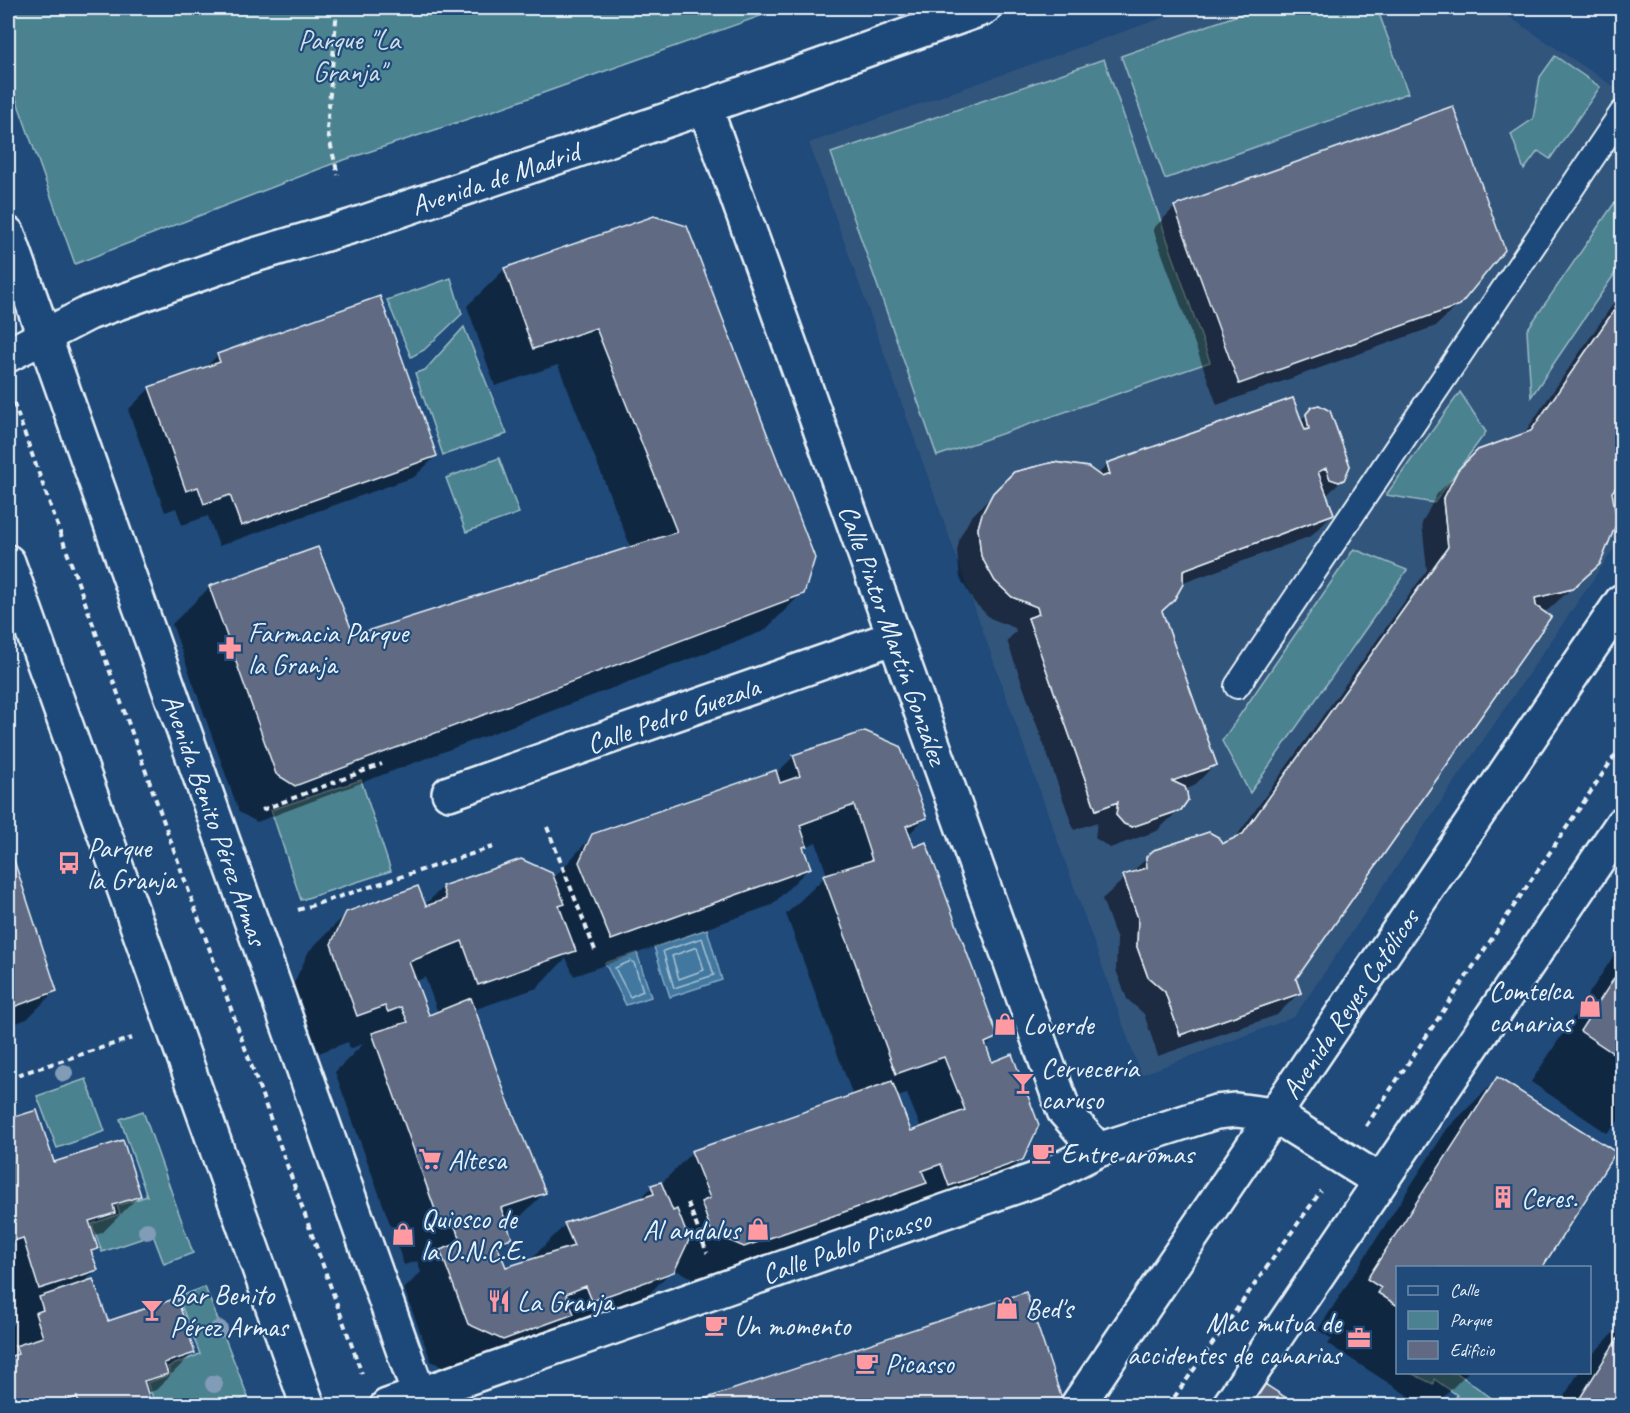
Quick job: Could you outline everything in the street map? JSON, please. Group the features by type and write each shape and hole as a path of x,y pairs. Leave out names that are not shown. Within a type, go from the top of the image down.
{"street":[{"name":"Avenida de Madrid","path":"8,355 89,313 204,272 365,222 705,107 984,8"},
{"name":"Calle Pintor Martín González","path":"705,107 1064,1111 1098,1150"},
{"name":"Avenida Benito Pérez Armas","path":"8,234 421,1400"},
{"path":"8,562 308,1406"},
{"name":"Avenida Reyes Católicos","path":"1077,1406 1623,601"},
{"name":"Calle Pedro Guezala","path":"449,793 896,638"},
{"path":"1229,1406 1623,824"},
{"name":"Calle Pablo Picasso","path":"376,1395 421,1400 1046,1176 1098,1150 1216,1112 1236,1110 1274,1115"},
{"path":"1274,1115 1380,1182"}],"lane":[{"path":"1237,686 1623,113"}],"path":[{"path":"337,8 327,130 338,175"},
{"path":"8,387 376,1395"},
{"path":"1168,1406 1344,1159 1623,745"},
{"path":"262,810 382,764"},
{"path":"547,827 595,950"},
{"path":"298,910 493,847"},
{"path":"8,1078 132,1038"},
{"path":"688,1203 707,1253"}],"shaded area":[{"path":"1190,8 1258,8 1122,56 1408,93 1377,8 1496,8 1622,92 1622,192 1527,330 1531,396 1622,263 1622,299 1531,431 1478,450 1458,470 1448,547 1165,992 1180,1035 1300,994 1296,979 1551,618 1536,606 1535,598 1572,589 1600,564 1617,522 1612,492 1616,487 1622,491 1622,537 1294,1017 1141,1075 809,143","holes":["1540,77 1551,159 1538,150 1533,119","1453,106 1505,251 1460,305 1239,384 1174,206","1460,392 1486,432 1458,470 1387,495","1293,398 1305,430 1309,429 1306,414 1312,407 1319,405 1330,411 1350,466 1344,480 1339,482 1330,479 1326,468 1318,472 1334,514 1183,570 1183,584 1174,600 1162,611 1217,765 1172,781 1184,787 1187,793 1188,800 1181,810 1132,827 1124,824 1116,816 1118,802 1096,809 1028,618 1039,614 1037,607 1012,597 978,528 982,514 993,493 1014,472 1054,462 1088,467 1102,477 1110,474 1107,463","1406,570 1250,793 1222,742"]}],"green space":[{"name":"Parque \"La Granja\"","path":"8,8 783,8 495,110 332,164 75,264 8,76"},
{"path":"1258,8 1377,8 1408,93 1165,179 1121,56"},
{"path":"1555,56 1600,87 1550,159 1538,151 1524,170 1511,134 1533,119 1540,77"},
{"path":"1104,59 1210,362 937,456 831,153"},
{"path":"1622,192 1622,263 1531,397 1527,330"},
{"path":"451,278 462,314 424,350 411,357 387,300"},
{"path":"464,327 507,434 443,455 415,373 425,370"},
{"path":"1460,392 1486,432 1434,503 1386,495"},
{"path":"499,458 519,513 466,532 446,478"},
{"path":"1354,549 1407,570 1250,793 1222,741"},
{"path":"361,780 391,871 301,900 271,810"},
{"path":"86,1079 105,1131 57,1148 37,1096"},
{"path":"143,1111 193,1253 164,1264 153,1235 102,1252 92,1224 120,1214 117,1206 147,1196 120,1119"},
{"path":"205,1287 248,1397 225,1405 156,1405 147,1383 171,1374 168,1367 200,1354 178,1297"},
{"path":"1413,1374 1458,1374 1501,1405 1461,1405 1455,1399 1457,1395 1434,1379 1433,1384"}],"water":[{"path":"707,929 722,980 670,997 654,947"},
{"path":"637,953 651,997 626,1005 605,963"}],"building":[{"path":"1453,106 1505,250 1460,305 1239,384 1174,206"},
{"path":"654,216 687,226 815,558 804,594 295,786 276,774 209,586 318,547 354,635 677,532 596,328 533,349 504,268"},
{"path":"380,296 437,456 241,526 230,495 204,504 198,487 186,491 149,387 220,362 217,354"},
{"path":"1622,299 1622,491 1616,487 1612,492 1617,522 1600,564 1572,589 1535,598 1536,606 1551,617 1296,979 1301,993 1180,1035 1165,992 1148,977 1137,947 1138,918 1123,875 1147,868 1146,857 1154,850 1209,832 1218,837 1222,844 1243,834 1448,547 1443,500 1458,470 1478,450 1531,431","holes":["1542,455 1562,458 1581,469 1595,485 1604,505 1605,526 1599,547 1587,564 1569,577 1548,583 1526,582 1506,573 1491,560 1481,541 1477,521 1479,501 1489,482 1503,467 1521,458","1220,876 1235,879 1260,892 1276,915 1281,943 1274,970 1264,984 1251,994 1220,1004 1203,1003 1174,987 1162,974 1153,943 1160,911 1169,897 1193,881"]},
{"path":"1622,299 1622,491 1616,487 1612,492 1617,522 1600,564 1572,589 1535,598 1536,606 1551,617 1296,979 1301,993 1180,1035 1165,992 1148,977 1137,947 1138,918 1123,875 1147,868 1146,857 1154,850 1209,832 1218,837 1222,844 1243,834 1448,547 1443,500 1458,470 1478,450 1531,431"},
{"path":"1293,398 1305,430 1309,429 1306,414 1312,407 1319,405 1330,411 1350,466 1344,480 1339,482 1330,479 1326,468 1318,472 1334,514 1183,570 1183,584 1174,600 1162,611 1217,765 1172,781 1185,787 1187,793 1188,800 1181,810 1132,827 1124,824 1116,815 1118,802 1096,810 1028,618 1039,614 1037,607 1012,597 995,581 981,556 978,528 982,514 993,493 1014,472 1054,462 1088,467 1102,477 1110,474 1107,463","holes":["1058,476 1073,478 1101,492 1119,518 1122,533 1121,551 1116,567 1107,582 1093,593 1077,600 1060,603 1042,601 1027,594 1013,583 1003,569 997,553 995,535 998,520 1014,494 1042,478"]},
{"path":"1293,398 1305,430 1309,429 1306,414 1312,407 1319,405 1330,411 1350,466 1344,480 1339,482 1330,479 1326,468 1318,472 1334,514 1183,570 1183,584 1174,600 1162,611 1217,765 1172,781 1185,787 1187,793 1188,800 1181,810 1132,827 1124,824 1116,815 1118,802 1096,810 1028,618 1039,614 1037,607 1012,597 995,581 981,556 978,528 982,514 993,493 1014,472 1054,462 1088,467 1102,477 1110,474 1107,463"},
{"path":"865,731 900,746 927,818 906,826 914,847 926,842 998,1037 985,1043 992,1062 1012,1054 1039,1125 1023,1160 949,1186 941,1164 922,1171 927,1183 744,1247 712,1233 701,1202 710,1198 691,1151 892,1081 911,1131 965,1110 944,1057 896,1074 823,875 872,860 854,805 800,825 807,846 803,847 811,868 611,940 579,862 592,834 776,770 780,783 800,776 793,755"},
{"path":"8,842 57,991 8,1009"},
{"path":"521,859 552,873 565,904 559,906 576,951 478,985 462,941 409,962 429,1015 471,998 506,1096 546,1193 501,1208 512,1238 496,1243 506,1267 574,1246 564,1223 654,1194 651,1185 661,1182 673,1211 677,1209 689,1240 674,1272 592,1301 586,1286 566,1294 574,1314 503,1340 468,1324 440,1250 462,1242 454,1225 442,1229 372,1033 408,1022 401,1007 388,1012 385,1006 357,1016 331,944 346,912 418,886 426,906 446,899 442,886"},
{"path":"1622,966 1622,1059 1580,1031"},
{"name":"Ceres.","path":"1497,1077 1616,1152 1543,1266 1396,1266 1396,1305 1378,1293 1381,1288 1367,1279"},
{"path":"37,1110 54,1162 123,1140 141,1196 113,1205 115,1213 89,1221 98,1249 91,1251 98,1270 39,1289 23,1238 8,1243 8,1119"},
{"name":"Quiosco de la O.N.C.E.","path":"405,1227 410,1237 401,1241 396,1230"},
{"path":"93,1279 108,1321 177,1298 195,1353 164,1363 168,1374 144,1381 152,1406 80,1406 77,1397 50,1406 15,1406 8,1384 8,1357 18,1354 15,1346 43,1337 35,1313 43,1310 39,1297"},
{"path":"1026,1292 1062,1399 1044,1406 683,1406"},
{"path":"1622,1331 1622,1406 1575,1406"},
{"path":"1260,1381 1299,1406 1244,1406"}],"place":[{"name":"Farmacia Parque la Granja","path":"230,648"},
{"name":"Parque la Granja","path":"69,863"},
{"name":"Comtelca canarias","path":"1590,1006"},
{"name":"Loverde","path":"1005,1024"},
{"name":"Cervecería caruso","path":"1023,1083"},
{"name":"Entre aromas","path":"1043,1153"},
{"name":"Altesa","path":"430,1159"},
{"name":"Ceres.","path":"1503,1197"},
{"name":"Al andalus","path":"758,1229"},
{"name":"Quiosco de la O.N.C.E.","path":"403,1234"},
{"name":"La Granja","path":"499,1301"},
{"name":"Bed's","path":"1007,1308"},
{"name":"Bar Benito Pérez Armas","path":"152,1310"},
{"name":"Un momento","path":"716,1325"},
{"name":"Mac mutua de accidentes de canarias","path":"1359,1338"},
{"name":"Picasso","path":"867,1363"}]}
